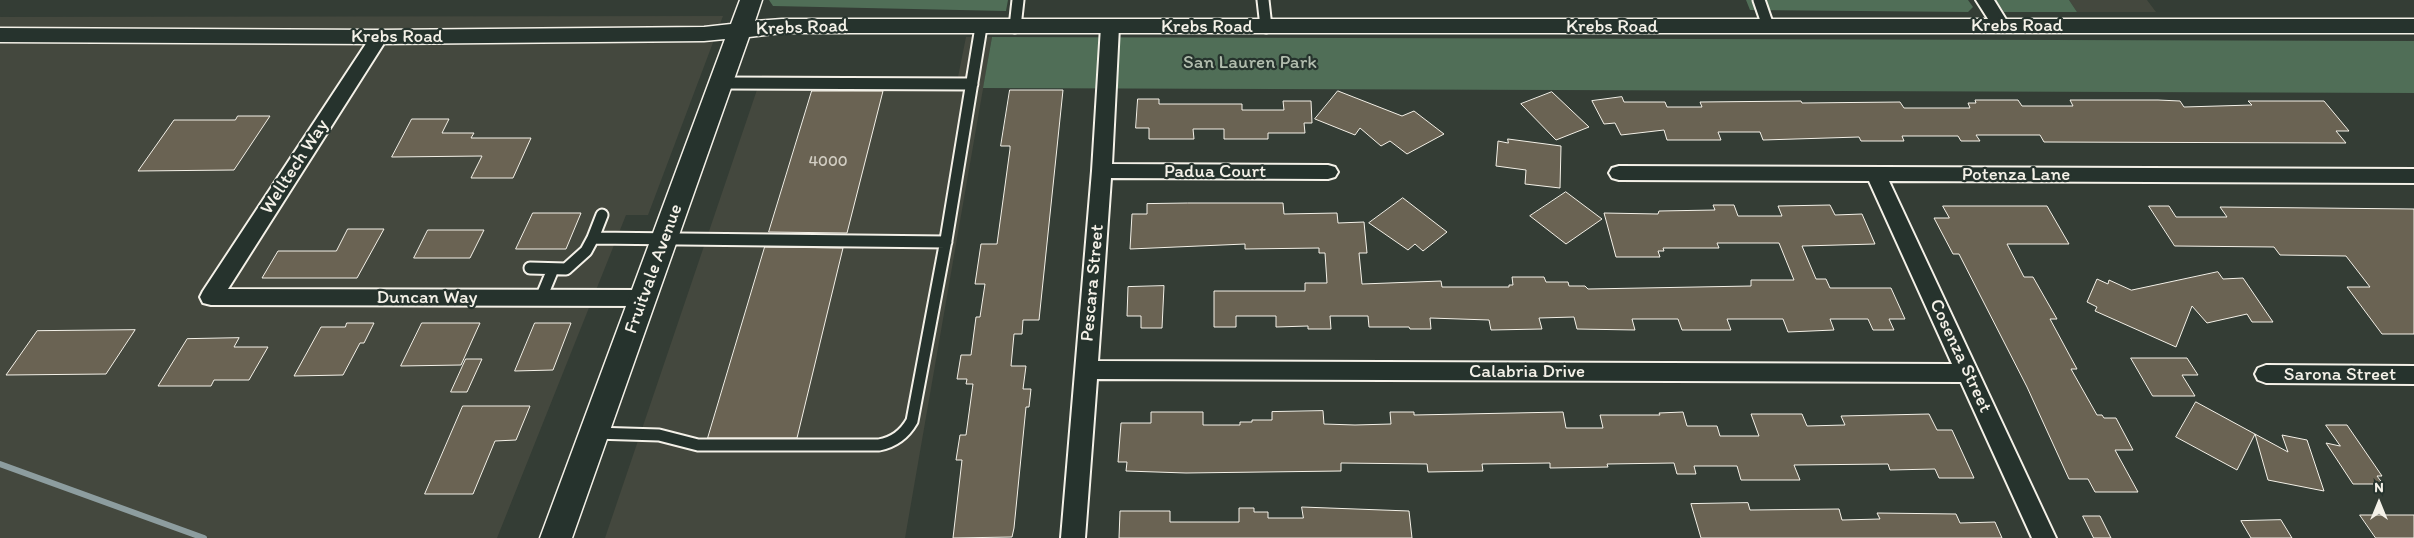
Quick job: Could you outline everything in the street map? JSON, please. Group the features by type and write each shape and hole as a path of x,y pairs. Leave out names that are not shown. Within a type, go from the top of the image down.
{"street":[{"name":"Fruitvale Avenue","path":"556,538 751,0"},
{"path":"1985,0 2001,26"},
{"name":"Krebs Road","path":"0,35 379,37 704,34 782,26 2414,26"},
{"name":"Pescara Street","path":"1073,538 1102,171 1110,27"},
{"name":"Welltech Way","path":"211,298 379,37"},
{"name":"Padua Court","path":"1102,171 1328,172"},
{"name":"Potenza Lane","path":"1619,173 2414,176"},
{"name":"Cosenza Street","path":"1876,174 2044,538"},
{"name":"Duncan Way","path":"211,298 644,298"},
{"name":"Calabria Drive","path":"1086,370 1968,373"},
{"name":"Sarona Street","path":"2266,374 2414,375"}],"lane":[{"path":"1015,27 1018,0"},
{"path":"1263,0 1266,27"},
{"path":"1759,0 1768,26"},
{"path":"594,433 659,435 698,446 879,446 891,443 908,430 912,421 946,242 981,27"},
{"path":"722,83 972,84"},
{"path":"530,268 566,269 586,251 602,216"},
{"path":"593,238 946,242"},
{"path":"541,298 553,269"}],"shaded area":[{"path":"2069,0 2147,0 2156,12 2077,12"},
{"path":"723,16 648,215 626,215 497,538 0,538 0,17"},
{"path":"966,37 992,37 905,538 605,538 762,75 958,77"}],"green space":[{"path":"769,0 1008,0 1006,11 773,6"},
{"path":"1746,0 1968,0 1973,7 1968,12 1750,10"},
{"path":"1996,0 2069,0 2077,12 2004,12"},
{"name":"San Lauren Park","path":"992,37 2414,41 2414,93 983,88"}],"building":[{"path":"1010,90 1063,90 1039,320 1023,320 1022,334 1014,334 1011,366 1026,366 1023,389 1031,389 1029,407 1026,407 1014,528 1012,537 953,538 962,460 956,460 960,435 966,435 973,384 966,384 967,379 957,379 961,355 971,355 976,317 980,317 985,284 975,284 981,244 997,244 1010,149 1010,146 1001,146"},
{"path":"812,91 883,91 847,233 769,232"},
{"path":"1338,91 1402,116 1414,111 1444,134 1407,154 1390,141 1381,146 1360,128 1355,135 1315,119"},
{"path":"1552,92 1589,127 1556,140 1521,104"},
{"path":"1622,97 1624,102 1665,102 1667,107 1702,107 1700,102 1801,101 1802,103 1900,102 1904,108 1970,108 1968,103 1976,103 1975,100 2018,100 2022,106 2073,106 2070,100 2158,100 2180,101 2184,107 2252,105 2248,101 2324,101 2349,131 2336,131 2346,143 2044,142 2040,135 1976,135 1980,141 1961,141 1958,136 1902,136 1904,141 1861,141 1859,137 1763,140 1760,132 1718,132 1721,140 1667,140 1664,130 1621,135 1615,123 1604,124 1592,101"},
{"path":"1138,99 1159,99 1159,104 1242,104 1242,110 1284,110 1283,101 1311,101 1312,123 1304,123 1305,133 1268,133 1268,139 1224,139 1224,129 1193,129 1194,139 1149,139 1149,128 1136,128"},
{"path":"238,116 270,116 234,170 138,171 174,120 235,120"},
{"path":"412,119 449,119 442,133 474,133 471,138 531,138 513,178 471,178 482,156 392,157"},
{"path":"1508,139 1561,146 1560,188 1525,184 1526,170 1496,166 1498,141 1508,143"},
{"path":"1566,192 1602,219 1566,244 1530,216"},
{"path":"1403,198 1447,232 1423,251 1415,244 1408,250 1369,223"},
{"path":"1283,203 1284,214 1337,213 1338,223 1364,222 1367,253 1359,253 1362,284 1441,281 1442,287 1509,287 1509,285 1513,285 1512,277 1544,277 1546,282 1568,282 1569,286 1585,286 1588,289 1751,286 1751,280 1794,280 1779,243 1717,243 1719,248 1663,248 1664,251 1658,251 1660,257 1616,257 1604,213 1658,214 1659,211 1715,210 1713,205 1734,205 1738,216 1782,216 1778,206 1830,205 1835,215 1862,214 1875,244 1802,246 1816,279 1826,279 1830,288 1891,288 1905,319 1889,319 1894,330 1873,330 1868,319 1830,319 1834,330 1788,332 1783,319 1727,319 1731,330 1682,330 1678,319 1632,319 1635,330 1577,329 1574,317 1539,318 1542,329 1491,330 1489,320 1430,318 1431,329 1369,327 1368,316 1330,316 1331,329 1308,329 1308,326 1276,327 1276,316 1236,316 1236,327 1214,327 1214,291 1305,291 1305,283 1327,283 1325,253 1319,253 1319,248 1245,249 1245,244 1130,249 1132,214 1147,214 1147,204"},
{"path":"1943,206 2047,206 2069,244 2007,244 2024,277 2033,277 2057,319 2050,319 2077,369 2071,369 2097,415 2102,415 2104,418 2116,418 2133,450 2115,450 2138,492 2095,492 2088,479 2069,479 2027,387 1959,254 1953,254 1934,218 1949,218"},
{"path":"2149,206 2169,206 2176,217 2227,217 2220,207 2414,209 2414,334 2382,334 2347,287 2370,287 2346,256 2280,255 2274,247 2175,246"},
{"path":"533,213 581,213 566,249 516,249"},
{"path":"348,229 384,229 357,278 262,278 278,251 336,251"},
{"path":"428,230 484,230 470,258 414,258"},
{"path":"765,247 843,248 797,438 708,438"},
{"path":"2218,272 2223,279 2243,278 2273,322 2252,322 2247,314 2207,323 2192,306 2176,347 2095,311 2097,307 2087,302 2097,279 2108,284 2109,280 2131,290"},
{"path":"1164,286 1162,328 1141,328 1141,316 1127,316 1128,287"},
{"path":"347,323 374,323 364,343 360,343 343,375 294,376 321,327 345,327"},
{"path":"422,323 480,323 461,365 401,366"},
{"path":"535,323 571,323 553,370 515,371"},
{"path":"135,330 106,374 6,375 37,331"},
{"path":"239,338 234,347 268,347 249,380 214,380 211,386 158,386 187,339"},
{"path":"2131,358 2187,358 2198,375 2182,375 2195,396 2153,396"},
{"path":"466,359 482,359 467,392 451,392"},
{"path":"2196,402 2255,434 2237,470 2176,437"},
{"path":"463,406 530,406 516,440 495,441 473,494 425,494"},
{"path":"1323,411 1324,424 1355,425 1391,424 1390,412 1414,412 1414,415 1563,412 1566,428 1603,428 1600,415 1660,415 1659,413 1683,412 1687,426 1717,426 1720,436 1759,436 1751,414 1802,414 1807,426 1845,425 1841,416 1929,414 1937,430 1952,430 1974,478 1939,478 1935,469 1890,470 1888,464 1794,465 1800,480 1741,480 1737,466 1694,466 1696,474 1677,474 1674,463 1607,464 1608,467 1550,468 1550,463 1482,464 1483,471 1428,472 1427,464 1341,463 1341,471 1186,473 1126,471 1127,462 1118,462 1121,423 1151,423 1151,412 1203,412 1203,425 1240,425 1240,422 1252,422 1252,420 1272,420 1272,412"},
{"path":"2326,425 2347,425 2382,476 2377,476 2383,484 2353,484 2326,443 2340,446"},
{"path":"2255,434 2288,452 2282,435 2307,440 2324,491 2268,480"},
{"path":"1748,503 1750,510 1839,509 1842,520 1880,519 1877,513 1956,514 1960,523 1995,522 2002,538 1701,538 1691,504"},
{"path":"1302,507 1409,511 1412,538 1119,538 1120,511 1170,511 1170,522 1239,522 1239,508 1254,508 1254,512 1268,512 1268,518 1303,518"},
{"path":"2360,515 2414,515 2414,538 2376,538"},
{"path":"2083,516 2100,516 2111,538 2094,538"},
{"path":"2281,520 2292,538 2251,538 2241,521"}],"waterway":[{"path":"0,464 204,538"}]}
